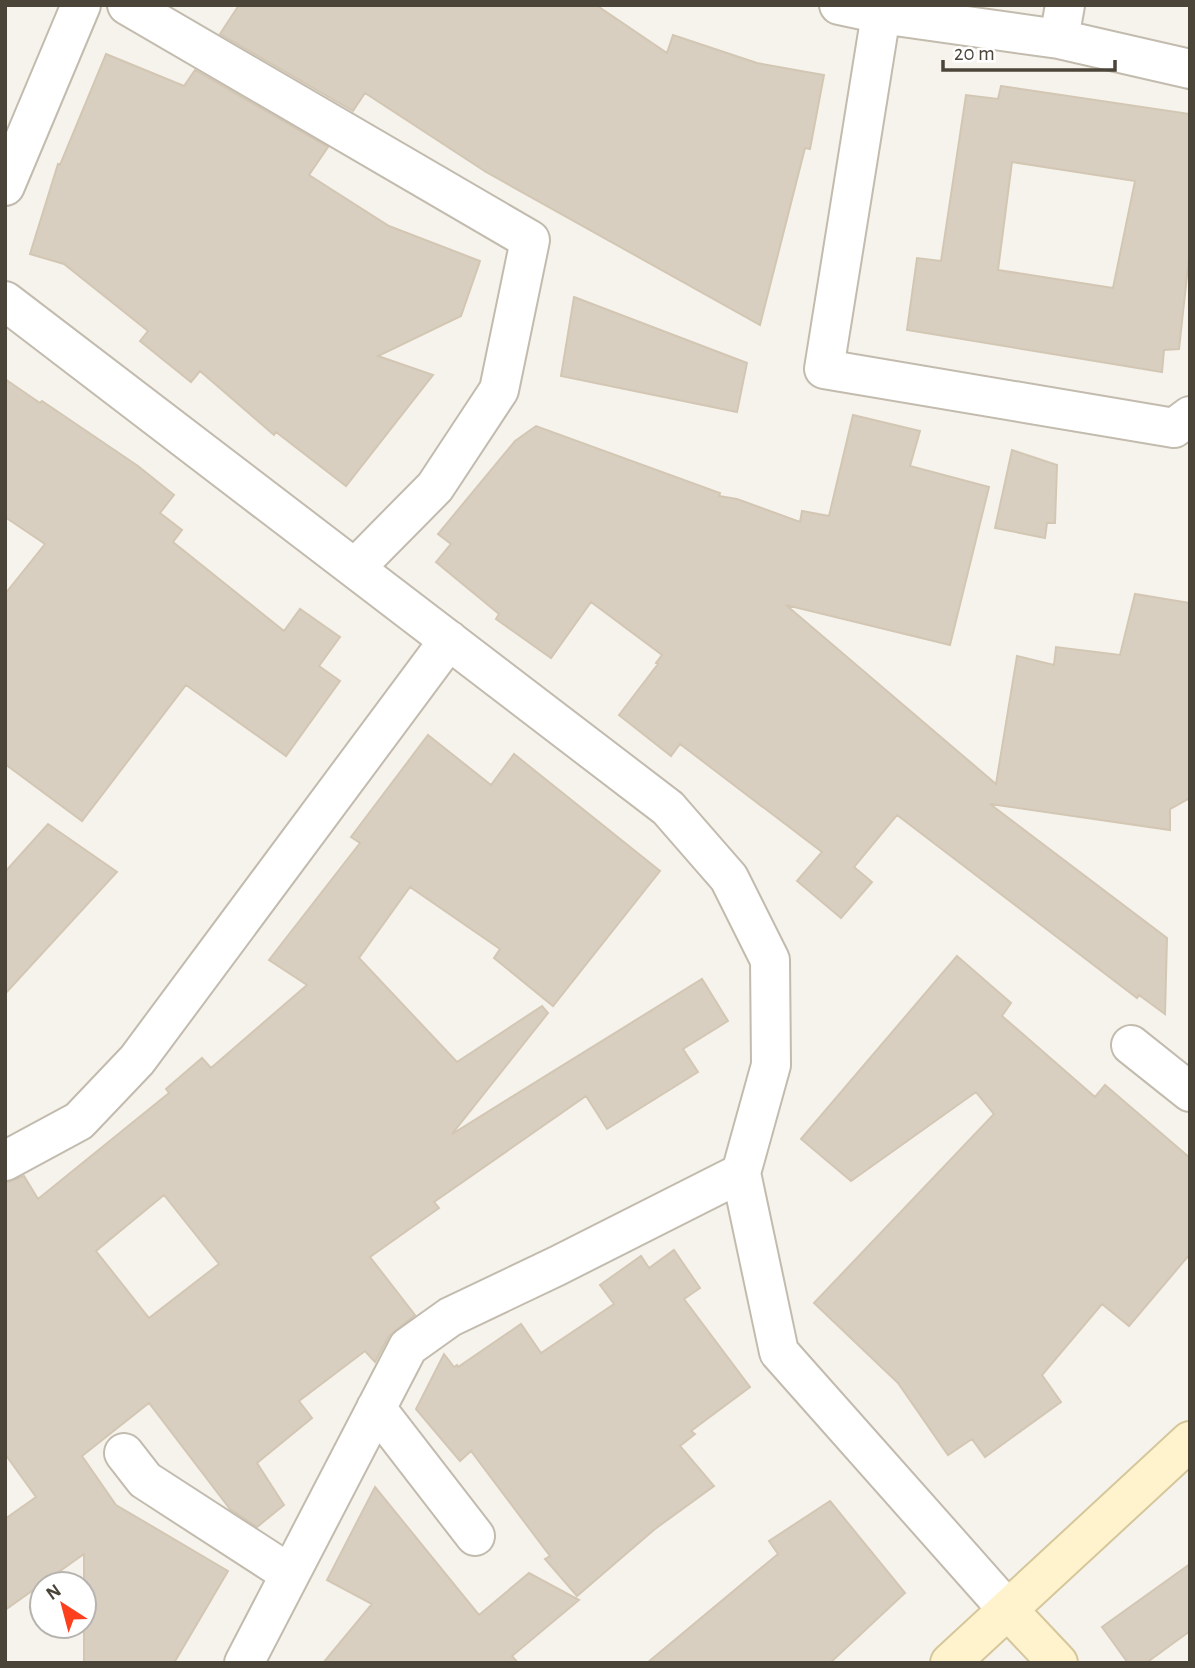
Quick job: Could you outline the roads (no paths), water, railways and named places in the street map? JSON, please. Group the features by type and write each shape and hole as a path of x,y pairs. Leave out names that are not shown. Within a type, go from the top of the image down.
{"street":[{"path":"5,186 81,5"},
{"path":"127,5 530,240 499,390 435,486 355,568"},
{"path":"839,5 881,14 1062,22 1190,69"},
{"path":"881,14 824,369 1174,428 1190,416"},
{"path":"5,301 668,807 729,878 770,960 771,1065 741,1173 779,1352 1058,1663"},
{"path":"5,1161 79,1121 137,1060 449,640"},
{"path":"1131,1045 1190,1092"},
{"path":"244,1663 408,1347 450,1317 741,1173"},
{"path":"376,1408 475,1536"},
{"path":"950,1663 1190,1441"},
{"path":"124,1453 145,1480 290,1574"}]}
